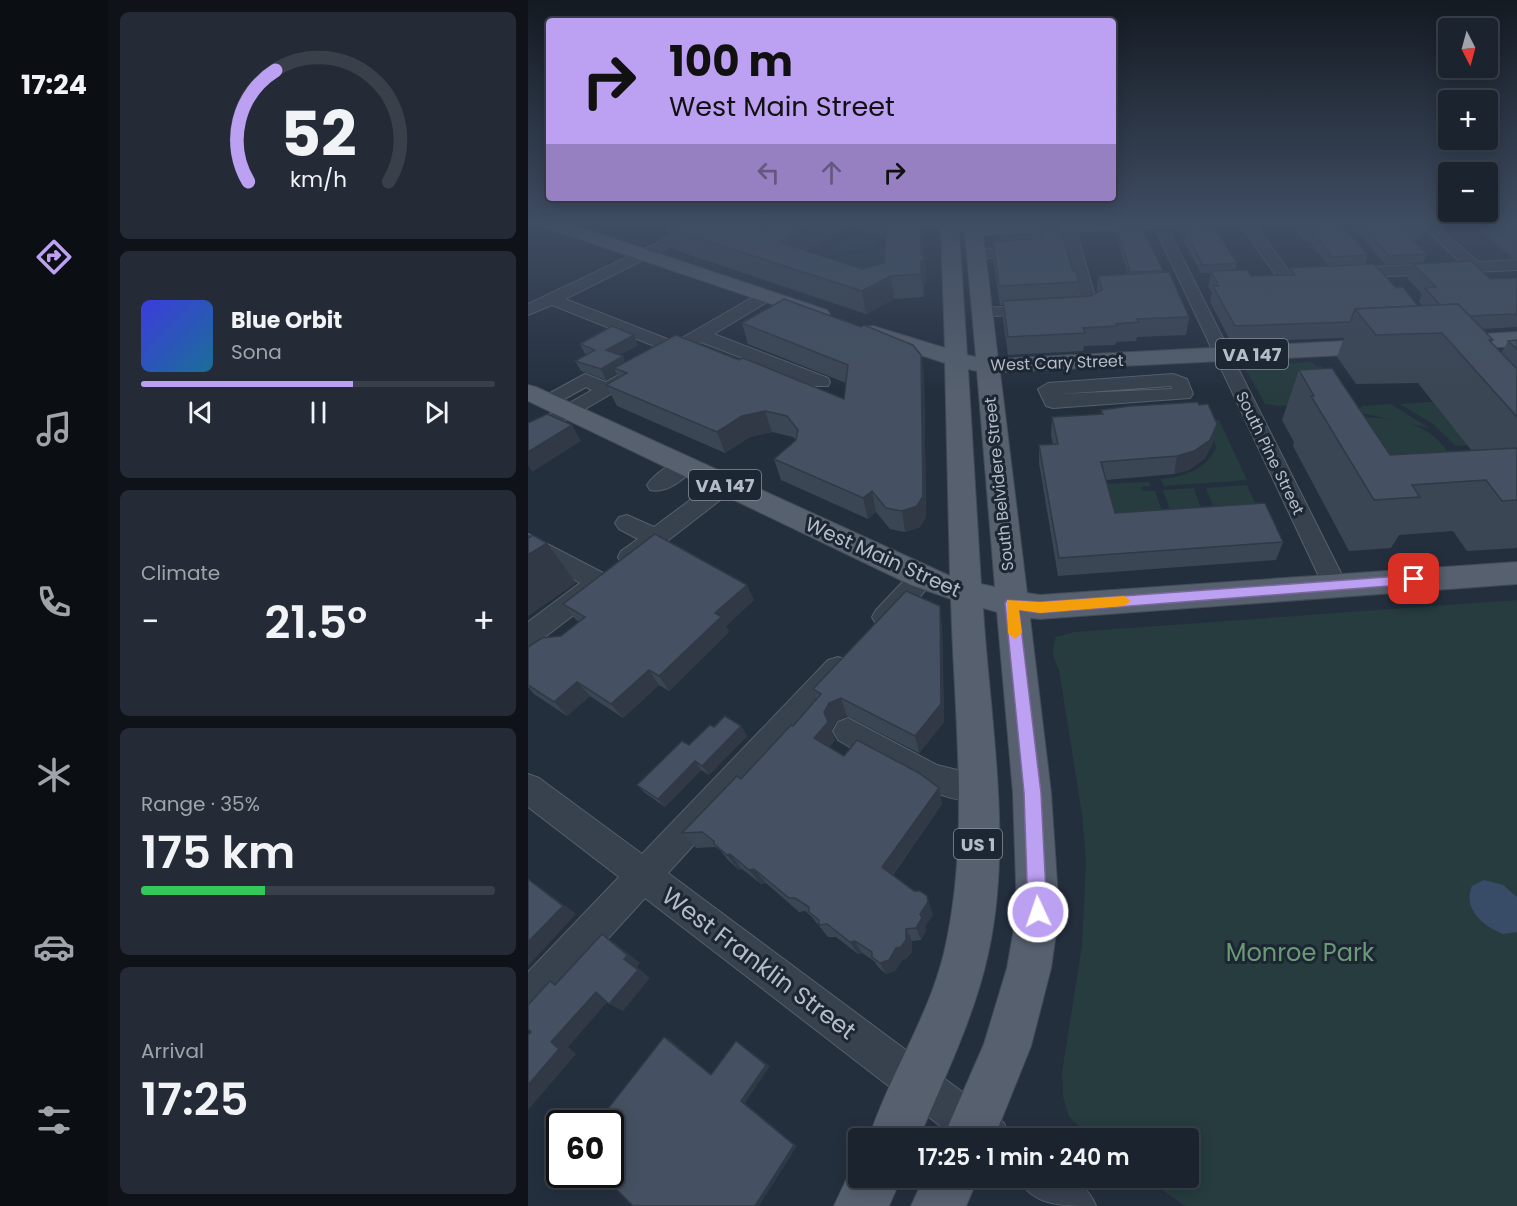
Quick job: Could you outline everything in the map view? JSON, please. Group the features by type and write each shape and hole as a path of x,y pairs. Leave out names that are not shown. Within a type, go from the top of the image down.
{"main road":[{"path":"713,278 838,320"},
{"name":"South Belvidere Street","path":"953,278 966,594"},
{"name":"South Belvidere Street","path":"977,278 1032,793 1038,912 1029,968 979,1128"},
{"name":"West Cary Street","path":"859,327 957,360 986,366 1408,345"},
{"path":"1442,344 1517,339"},
{"name":"West Main Street","path":"549,402 922,578 966,594 1012,603 1040,607 1517,573"},
{"name":"US 1","path":"899,1128 948,1013 966,954 979,873 978,788 966,594"},
{"path":"861,1206 870,1188"},
{"path":"938,1206 947,1188"}],"street":[{"path":"528,310 594,278"},
{"path":"981,313 1090,307 1090,287 1087,278"},
{"name":"South Pine Street","path":"1185,278 1335,585"},
{"path":"1387,278 1395,287"},
{"path":"1165,284 1209,280"},
{"path":"528,436 549,402 585,380 607,390 766,296"},
{"path":"551,299 676,349"},
{"path":"700,335 821,382"},
{"path":"629,354 652,363"},
{"path":"1116,361 1123,383"},
{"path":"1173,380 1180,382 1184,391 1180,395 1053,402 1048,389 1050,388 1123,383 1173,380"},
{"path":"658,485 684,466"},
{"path":"528,636 725,484"},
{"path":"627,523 655,538"},
{"path":"528,542 598,582"},
{"path":"528,999 642,875 812,711 862,642 922,578"},
{"path":"848,731 932,778 978,788"},
{"name":"West Franklin Street","path":"528,788 918,1085 969,1128"},
{"path":"1052,1188 1074,1206"}],"green space":[{"path":"871,278 887,278 887,286"},
{"path":"1312,362 1316,366 1322,366 1347,402 1279,406 1265,404 1244,366"},
{"path":"1476,399 1468,445 1456,446 1433,424 1400,404"},
{"path":"1391,404 1429,428 1357,412 1362,406"},
{"path":"1360,417 1402,421 1425,430 1436,438 1452,460 1404,485"},
{"path":"1219,420 1247,480 1164,486 1161,479 1186,474 1201,466 1212,455 1216,447 1204,421"},
{"path":"1149,482 1151,486 1141,487 1142,491 1155,491 1164,516 1113,524 1103,484"},
{"path":"1247,485 1258,510 1216,513 1206,488"},
{"path":"1194,488 1203,514 1172,516 1163,490"},
{"name":"Monroe Park","path":"1517,600 1517,1206 1185,1206 1159,1188 1199,1188 1199,1128 1081,1128 1069,1117 1063,1096 1062,1072 1082,946 1086,861 1082,814 1059,670 1053,654 1056,637 1074,632"}],"water":[{"path":"1484,880 1503,885 1517,897 1517,932 1503,934 1496,931 1482,922 1472,909 1470,894 1472,886"}],"building":[{"path":"823,278 887,278 862,291"},
{"path":"998,278 1078,278 1079,282 999,286"},
{"path":"1099,278 1172,278 1189,317 1137,319 1139,322 1116,324 1117,326 1083,328 1085,333 1008,337 1003,301 1091,296 1102,290"},
{"path":"1215,278 1387,278 1396,288 1403,287 1418,306 1355,309 1350,322 1235,326 1213,286 1219,286"},
{"path":"1427,278 1517,278 1517,314 1469,316 1458,304 1440,305 1425,288 1436,287"},
{"path":"784,299 861,327 864,325 913,345 921,355 923,496 917,506 902,511 886,508 872,491 863,498 774,459 796,440 798,430 787,416 765,411 742,416 717,432 606,385 627,373 614,368 676,335 739,360 743,358 844,399 848,365 742,323"},
{"path":"1458,304 1517,369 1517,417 1442,333 1376,335 1355,309"},
{"path":"612,326 634,335 606,350 623,356 601,369 575,361 595,350 580,344"},
{"path":"1517,340 1517,349 1508,341"},
{"path":"1332,368 1390,455 1517,448 1517,500 1502,501 1486,480 1412,485 1420,497 1374,500 1311,396 1314,396 1299,370"},
{"path":"1198,402 1199,405 1208,404 1217,424 1210,440 1194,451 1177,456 1101,462 1115,513 1265,503 1283,542 1059,558 1039,445 1058,444 1052,417 1103,414 1101,410 1130,406"},
{"path":"547,414 572,425 528,452 528,423"},
{"path":"655,534 747,585 715,613 721,617 659,676 649,670 611,704 577,682 554,702 528,685 528,647 542,638 561,636 585,617 563,604"},
{"path":"533,535 547,543 528,555 528,538"},
{"path":"906,591 940,606 941,704 915,736 841,698 829,703 824,712 828,722 814,738 844,756 857,740 919,773 939,788 882,867 914,891 920,891 927,896 928,902 920,914 922,918 916,928 906,929 906,940 901,947 896,948 889,960 880,963 872,957 872,952 855,941 850,942 827,924 819,925 819,920 809,912 809,907 795,898 789,898 754,869 749,870 730,854 727,855 702,832 682,833 737,776 741,779 791,725 793,726 821,694 813,689"},
{"path":"725,716 741,726 702,766 695,761 658,799 637,785 682,741 689,745 710,725 714,727"},
{"path":"528,879 563,906 528,942"},
{"path":"602,934 627,955 624,959 638,970 609,1004 596,992 551,1042 559,1049 528,1085 528,1035 531,1032 528,1029 528,1005 550,981 555,985"},
{"path":"664,1037 711,1075 736,1041 766,1065 741,1101 794,1145 755,1206 633,1206 615,1188 624,1188 624,1110 607,1110"}],"slow traffic":[{"path":"1015,633 1012,603 1040,607 1124,601"}],"route":[{"path":"1038,912 1032,793 1012,603 1040,607 1414,579"}]}
